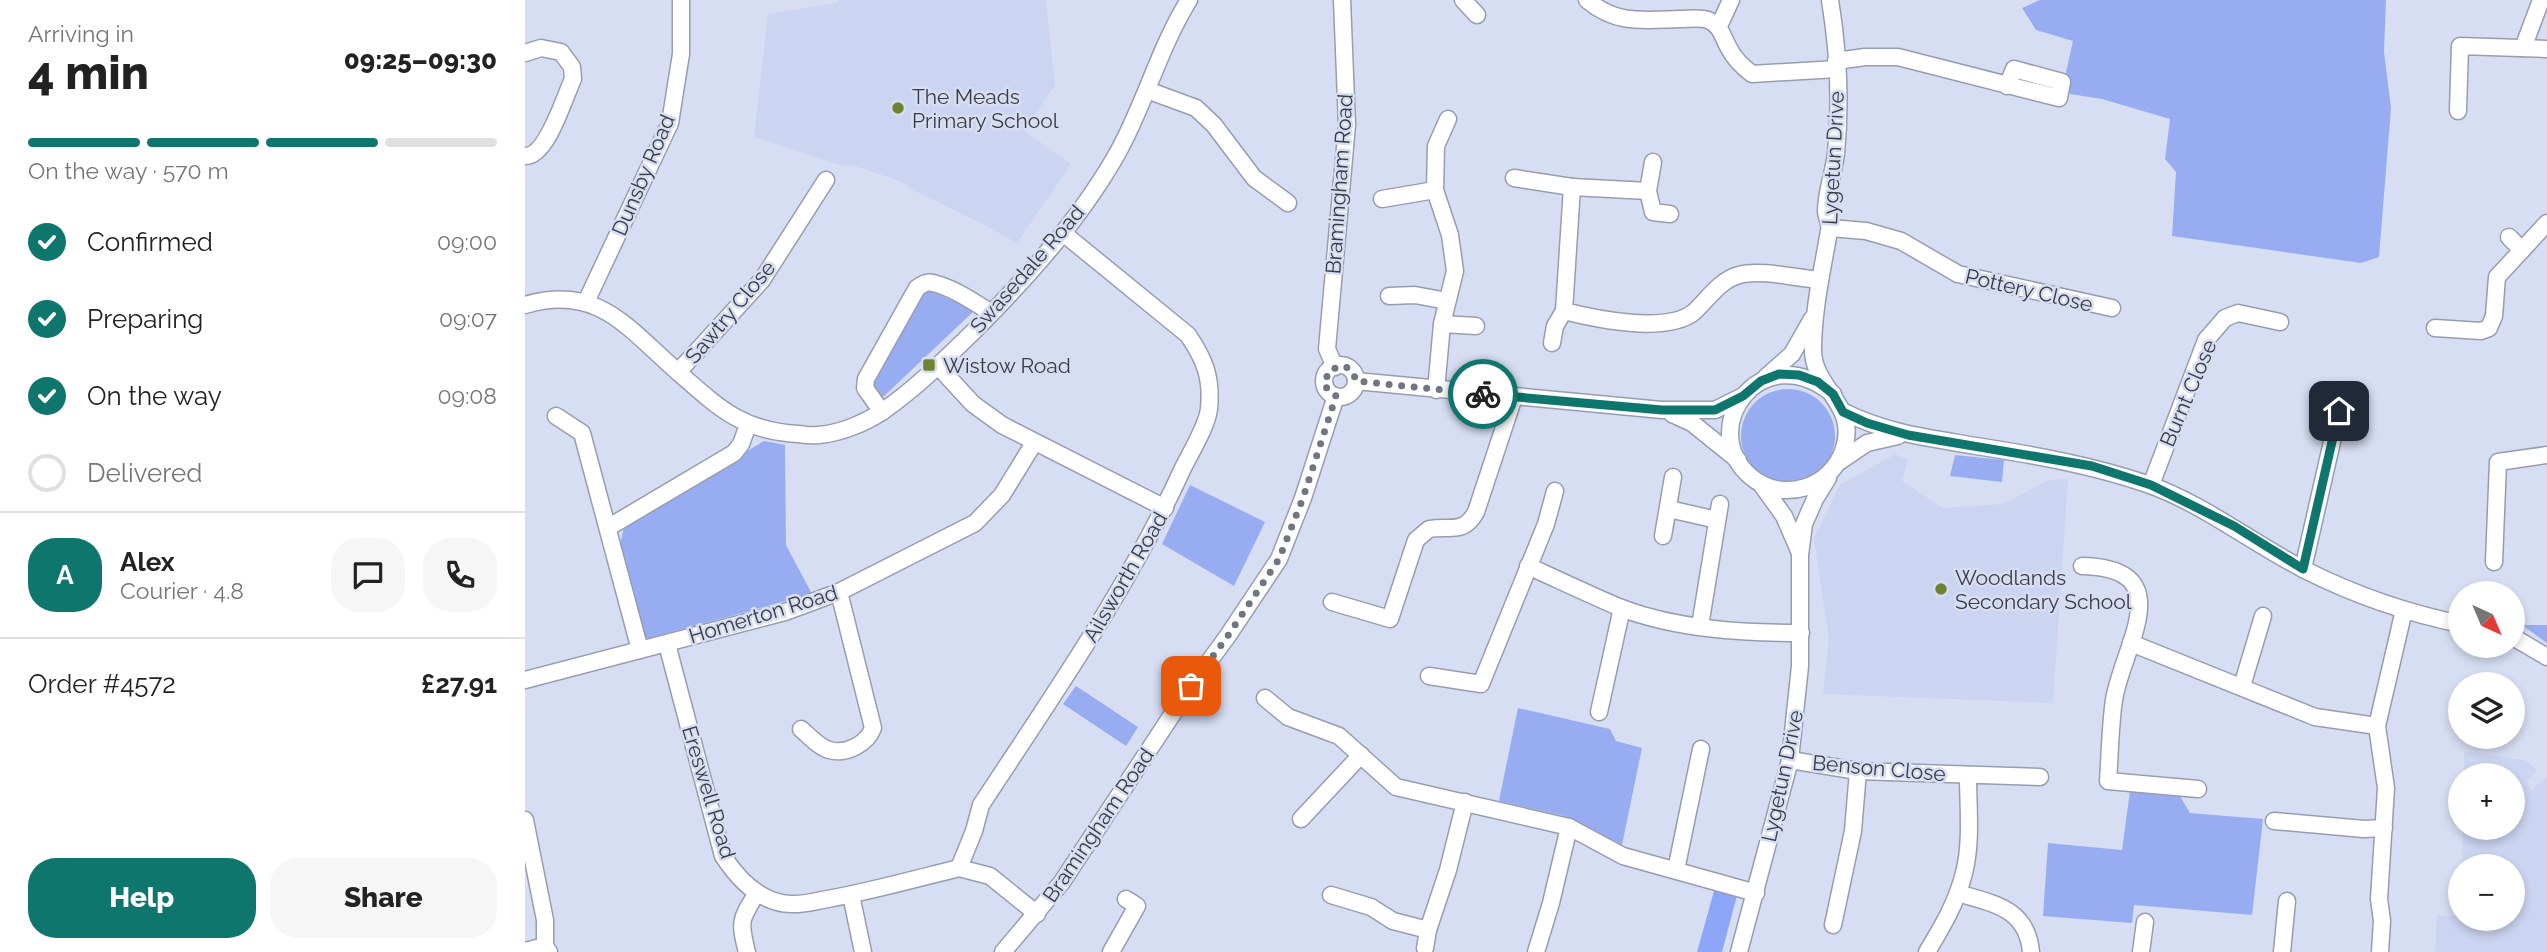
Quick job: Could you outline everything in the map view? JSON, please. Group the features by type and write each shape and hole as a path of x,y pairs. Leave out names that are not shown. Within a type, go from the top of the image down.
{"street":[{"name":"Dunsby Road","path":"586,302 670,123 681,54 681,0"},
{"name":"Swasedale Road","path":"525,305 547,299 586,302 624,321 730,416 748,425 783,433 818,436 852,427 882,412 938,366 991,313 1063,233 1117,155 1175,25 1189,0"},
{"name":"Bramingham Road","path":"1335,367 1327,349 1347,125 1342,0"},
{"path":"1463,0 1476,15"},
{"path":"1587,0 1607,14 1630,21 1704,18 1719,26 1731,52 1752,74 1837,65 1881,56 1898,57 2007,86"},
{"path":"1719,26 1731,0"},
{"name":"Lygetun Drive","path":"1830,0 1837,65 1835,160 1826,212 1830,228 1814,315 1813,355 1818,372 1843,412 1847,429 1845,446 1834,468"},
{"path":"2523,48 2541,0"},
{"path":"2458,111 2460,46 2547,49"},
{"path":"525,52 541,48 561,52 572,67 573,79 543,148 532,156 525,156"},
{"path":"1147,90 1196,108 1214,125 1254,178 1288,204"},
{"path":"1436,390 1442,324 1455,271 1450,235 1435,190 1436,146 1448,119"},
{"path":"1653,162 1648,191 1653,212 1670,214"},
{"path":"1514,178 1572,187 1648,191"},
{"name":"Sawtry Close","path":"678,372 762,280 826,180"},
{"path":"1552,343 1555,326 1564,311 1572,187"},
{"path":"1382,199 1435,190"},
{"path":"2435,328 2481,331 2489,328 2494,316 2495,281 2547,223"},
{"name":"Pottery Close","path":"1830,228 1866,231 1901,241 1958,274 2112,308"},
{"name":"Ailsworth Road","path":"959,868 981,805 1095,630 1165,508 1209,412 1209,382 1203,356 1188,335 1063,233"},
{"path":"2509,237 2522,250"},
{"path":"1564,311 1595,318 1665,324 1686,318 1724,283 1736,276 1747,273 1819,280"},
{"path":"882,412 865,388 866,379 917,288 932,282 991,313"},
{"path":"1389,296 1415,295 1447,301"},
{"name":"Burnt Close","path":"2151,485 2206,340 2225,318 2238,313 2280,323"},
{"name":"Lygetun Drive","path":"1743,396 1792,354 1814,315"},
{"path":"1442,324 1476,326"},
{"path":"938,366 973,404 1002,425 1165,508"},
{"path":"1335,367 1349,369 1356,381 1349,394 1336,396 1328,391 1324,382 1327,372 1335,367"},
{"name":"Lygetun Drive","path":"1761,381 1779,374 1799,375 1818,382 1833,394"},
{"path":"1356,381 1662,410 1715,410 1743,396"},
{"name":"Bramingham Road","path":"1003,952 1062,882 1191,686 1279,559 1303,498 1336,396"},
{"path":"1743,396 1731,427 1732,444 1744,470 1761,484 1784,516 1800,555"},
{"path":"1332,602 1389,619 1416,540 1429,529 1455,529 1471,521 1514,397"},
{"path":"1662,410 1692,423 1738,460"},
{"path":"2303,569 2339,411"},
{"path":"1843,412 1867,423 1908,435 2092,466 2151,485 2234,526 2303,569 2351,592 2404,610 2448,621"},
{"path":"556,416 582,433 640,650"},
{"path":"609,527 734,453 741,444 748,425"},
{"path":"1761,484 1779,490 1797,490 1815,484 1867,443 1908,435"},
{"name":"Homerton Road","path":"525,680 785,612 839,592 975,523 1002,495 1034,443"},
{"path":"2494,562 2498,462 2547,455"},
{"path":"1800,555 1804,524 1815,499 1834,468"},
{"path":"1663,536 1673,477"},
{"path":"1429,676 1481,684 1546,524 1555,491"},
{"path":"1669,509 1719,512 1700,626"},
{"name":"Lygetun Drive","path":"1739,952 1790,760 1799,678 1800,555"},
{"path":"1528,566 1622,608 1648,616 1731,631 1801,633"},
{"path":"2082,566 2104,567 2116,571 2134,586 2140,600 2140,615 2120,672 2114,701 2108,781 2198,789"},
{"path":"801,729 829,750 840,751 864,743 873,728 839,592"},
{"path":"1599,712 1622,608"},
{"path":"2380,952 2382,921 2379,899 2386,788 2377,726 2404,610"},
{"path":"2242,686 2263,616"},
{"name":"Ereswell Road","path":"667,643 723,856 737,875 757,893 790,904 851,895 959,868"},
{"path":"2131,643 2315,717 2377,726"},
{"path":"2525,644 2547,657"},
{"path":"1265,698 1288,717 1339,736 1396,787 1569,827 1623,856 1756,893"},
{"path":"1677,870 1701,749"},
{"path":"1301,820 1361,755"},
{"name":"Benson Close","path":"1790,760 1858,771 2040,777"},
{"path":"1833,925 1853,831 1858,771"},
{"name":"Benson Close","path":"1927,952 1948,917 1958,892 1968,850 1968,775"},
{"path":"1425,948 1465,802"},
{"path":"525,820 545,920 547,949 525,951"},
{"path":"2274,821 2364,829 2384,828"},
{"path":"1536,952 1569,827"},
{"path":"959,868 990,876 1037,914"},
{"path":"1958,892 2012,913 2024,924 2031,952"},
{"path":"747,952 741,928 742,918 757,893"},
{"path":"851,895 863,952"},
{"path":"1331,895 1371,908 1393,921 1428,930"},
{"path":"2283,952 2287,901"},
{"path":"1111,952 1138,906"},
{"path":"2141,952 2145,922"}],"shaded area":[{"name":"The Meads Primary School","path":"838,0 1046,0 1055,85 1024,131 1071,164 1017,243 907,187 907,184 754,137 768,14 837,3"},
{"path":"2040,0 2386,0 2384,52 2391,108 2379,257 2361,263 2172,236 2176,172 2165,159 2170,119 2102,99 2070,94 2066,72 2073,41 2036,30 2022,8"},
{"path":"923,288 975,310 882,398 869,386"},
{"path":"1788,389 1806,392 1821,403 1832,418 1835,436 1832,454 1821,469 1806,480 1788,483 1770,480 1755,469 1744,454 1741,436 1744,418 1755,403 1770,392"},
{"path":"764,441 785,445 786,545 812,594 643,640 619,549 625,523"},
{"name":"Woodlands Secondary School","path":"1895,454 1908,460 1902,481 1943,508 2004,504 2048,480 2068,479 2053,703 1823,694 1829,639 1814,539 1840,485"},
{"path":"1955,455 2004,460 2002,482 1950,476"},
{"path":"1190,485 1265,522 1234,586 1162,544"},
{"path":"2525,625 2547,625 2547,643 2525,627"},
{"path":"1076,686 1138,727 1126,746 1063,704"},
{"path":"1518,708 1610,729 1616,741 1642,748 1622,845 1565,816 1499,801"},
{"path":"2464,751 2524,760 2537,770 2527,781 2531,790 2547,777 2547,952 2435,952 2437,915 2448,916 2448,931 2525,931 2525,854 2462,854 2463,840 2525,840 2525,763 2464,763"},
{"path":"2130,791 2180,796 2190,813 2263,819 2252,915 2134,905 2132,923 2043,916 2048,843 2122,850"},
{"path":"1714,891 1738,892 1722,952 1697,952"}],"way so far":[{"path":"1191,686 1279,559 1303,498 1336,396 1325,387 1327,372 1335,367 1345,366 1353,372 1356,381 1483,394"}],"place":[{"name":"The Meads Primary School","path":"898,108"},
{"name":"Wistow Road","path":"929,365"},
{"name":"Woodlands Secondary School","path":"1941,589"}],"route":[{"path":"1483,394 1662,410 1715,410 1743,396 1761,381 1779,374 1799,375 1818,382 1833,394 1843,412 1867,423 1908,435 2092,466 2151,485 2234,526 2303,569 2339,411"}]}
